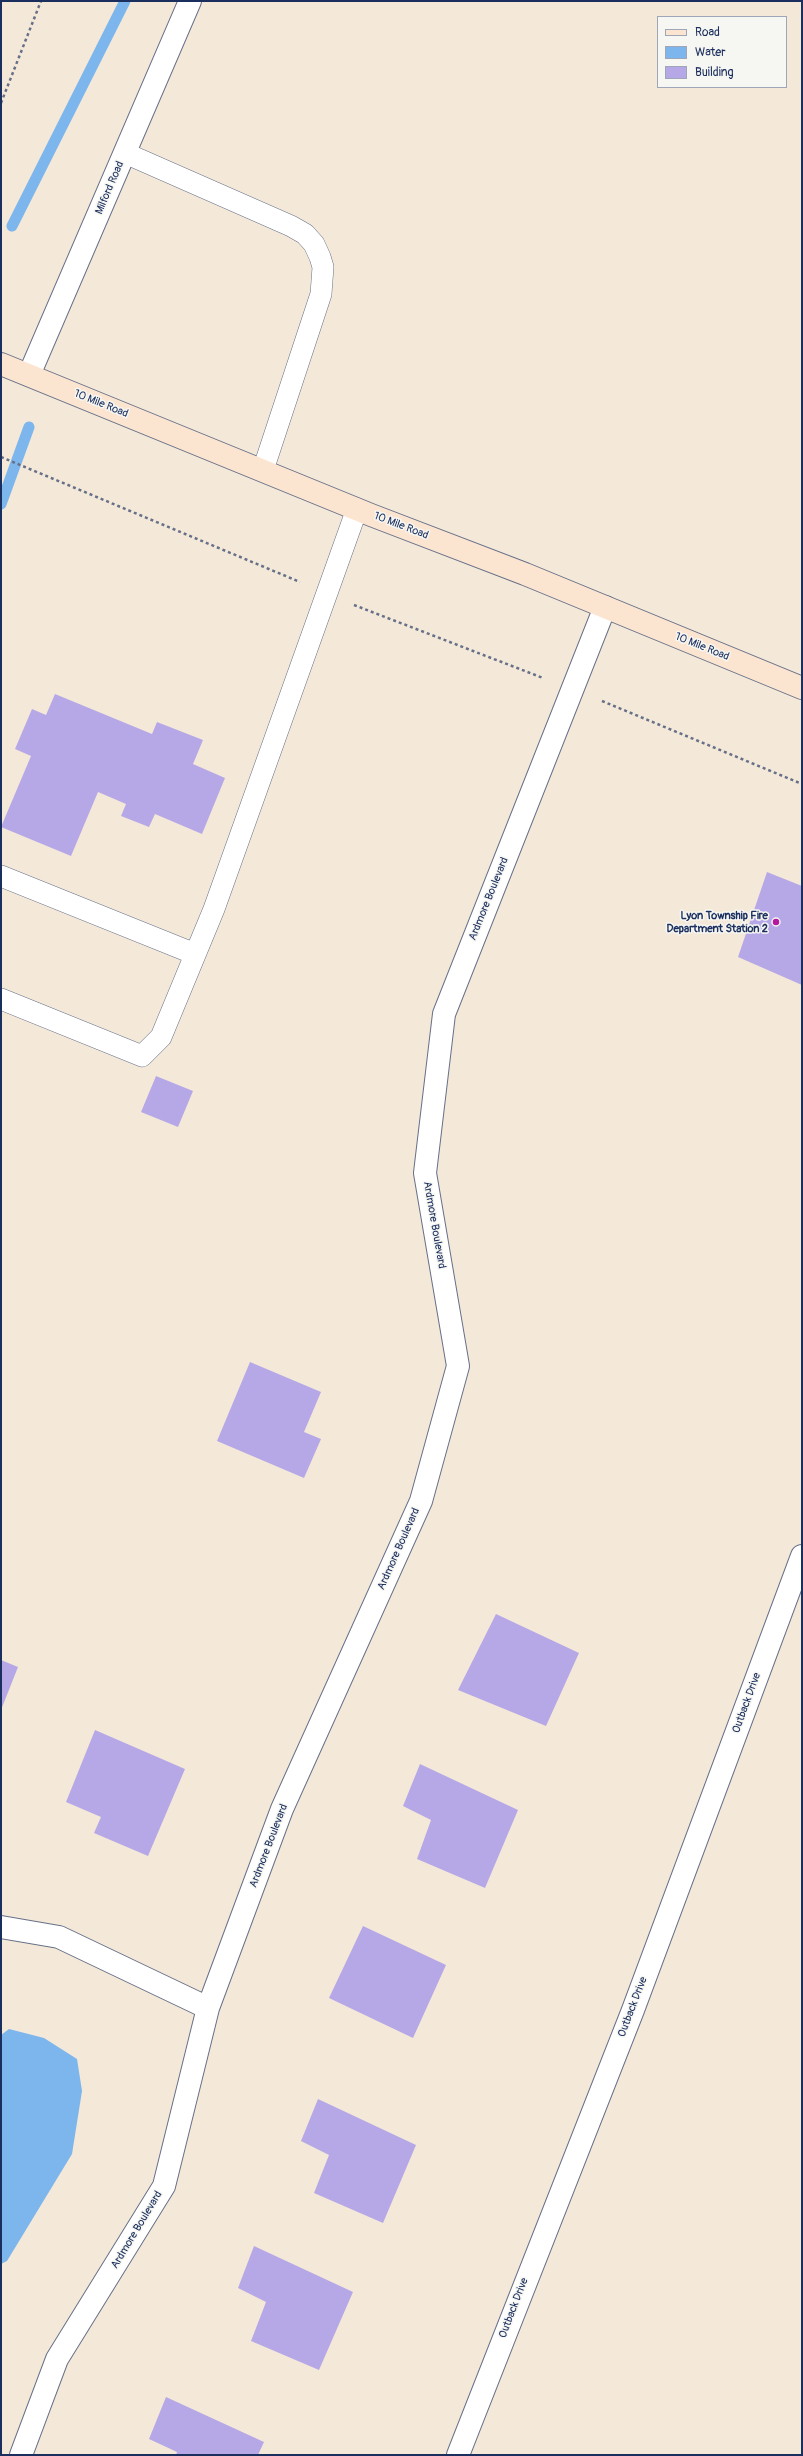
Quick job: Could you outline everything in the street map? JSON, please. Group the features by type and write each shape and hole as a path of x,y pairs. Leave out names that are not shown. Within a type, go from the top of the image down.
{"main road":[{"name":"10 Mile Road","path":"1,364 357,509 605,607 802,688"}],"street":[{"name":"Milford Road","path":"30,375 190,1"},
{"name":"Ardmore Boulevard","path":"21,2455 58,2359 164,2186 208,2008 282,1809 421,1501 458,1366 426,1173 444,1014 605,607"},
{"name":"Outback Drive","path":"458,2455 633,2010 802,1556"},
{"path":"1,1928 59,1937 208,2008"}],"lane":[{"path":"124,153 291,226 310,239 320,257 323,267 321,294 263,470"},
{"path":"1,999 142,1056 161,1037 214,909 357,509"},
{"path":"1,876 195,954"}],"path":[{"path":"1,103 41,1"},
{"path":"1,457 327,593 573,690 802,784"}],"water":[{"path":"9,2029 44,2038 77,2059 82,2091 72,2154 7,2261 1,2264 1,2035"}],"building":[{"path":"55,694 152,734 157,722 203,740 193,764 225,778 202,834 155,814 149,827 121,816 126,804 98,792 71,856 1,827 31,756 15,749 32,709 46,715"},
{"name":"Lyon Township Fire Department Station 2","path":"767,872 802,886 802,985 738,957"},
{"path":"156,1076 193,1091 178,1127 141,1112"},
{"path":"250,1362 321,1392 304,1432 321,1439 304,1478 217,1441"},
{"path":"496,1614 579,1653 546,1726 458,1690"},
{"path":"1,1660 18,1667 1,1710"},
{"path":"95,1730 185,1769 148,1856 94,1833 101,1817 66,1802"},
{"path":"420,1764 518,1810 485,1888 417,1859 431,1820 403,1806"},
{"path":"363,1926 446,1965 413,2038 329,1998"},
{"path":"318,2099 416,2145 383,2223 314,2193 329,2155 301,2141"},
{"path":"254,2246 353,2292 319,2370 251,2341 266,2302 238,2288"},
{"path":"166,2397 264,2442 258,2455 176,2455 177,2452 149,2439"}],"waterway":[{"path":"12,226 125,1"},
{"path":"1,504 29,427"}],"place":[{"name":"Lyon Township Fire Department Station 2","path":"776,922"}]}
